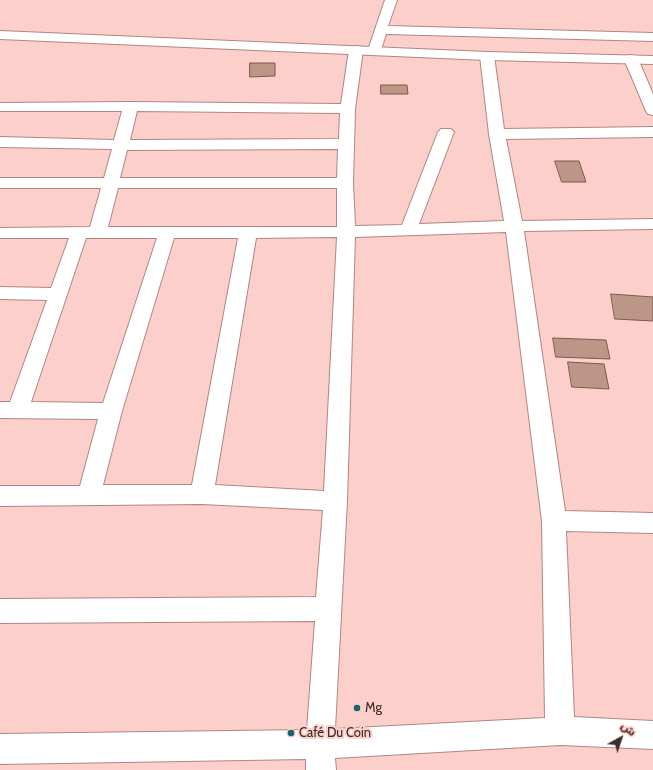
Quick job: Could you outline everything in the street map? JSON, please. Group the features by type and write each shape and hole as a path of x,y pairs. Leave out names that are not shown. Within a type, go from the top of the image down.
{"street":[{"path":"320,757 335,501 346,232 345,183 348,109 365,50 380,30 391,0"},
{"path":"380,30 653,37"},
{"path":"0,35 487,56 653,60"},
{"path":"487,56 497,134 514,226 554,521 560,731"},
{"path":"631,59 653,111"},
{"path":"0,107 131,106 348,109"},
{"path":"111,410 9,410 58,294 88,234 111,183 131,106"},
{"path":"408,231 446,132"},
{"path":"497,134 653,132"},
{"path":"0,142 122,145 346,144"},
{"path":"0,183 345,183"},
{"path":"0,233 88,234 346,232 408,231 514,226 653,224"},
{"path":"202,494 248,232"},
{"path":"89,494 111,410 167,233"},
{"path":"0,293 58,294"},
{"path":"0,496 202,494 335,501"},
{"path":"554,521 653,523"},
{"path":"0,611 329,609"},
{"path":"0,749 320,757 560,731 653,735"}],"building":[{"path":"250,63 275,63 275,76 250,77"},
{"path":"381,85 407,85 408,94 381,94"},
{"path":"555,161 579,161 586,182 562,182"},
{"path":"611,294 653,297 653,321 615,319"},
{"path":"553,338 606,340 610,359 556,357"},
{"path":"568,362 604,364 609,389 572,387"}],"place":[{"name":"Mg","path":"357,708"},
{"name":"Café Du Coin","path":"291,733"}]}
